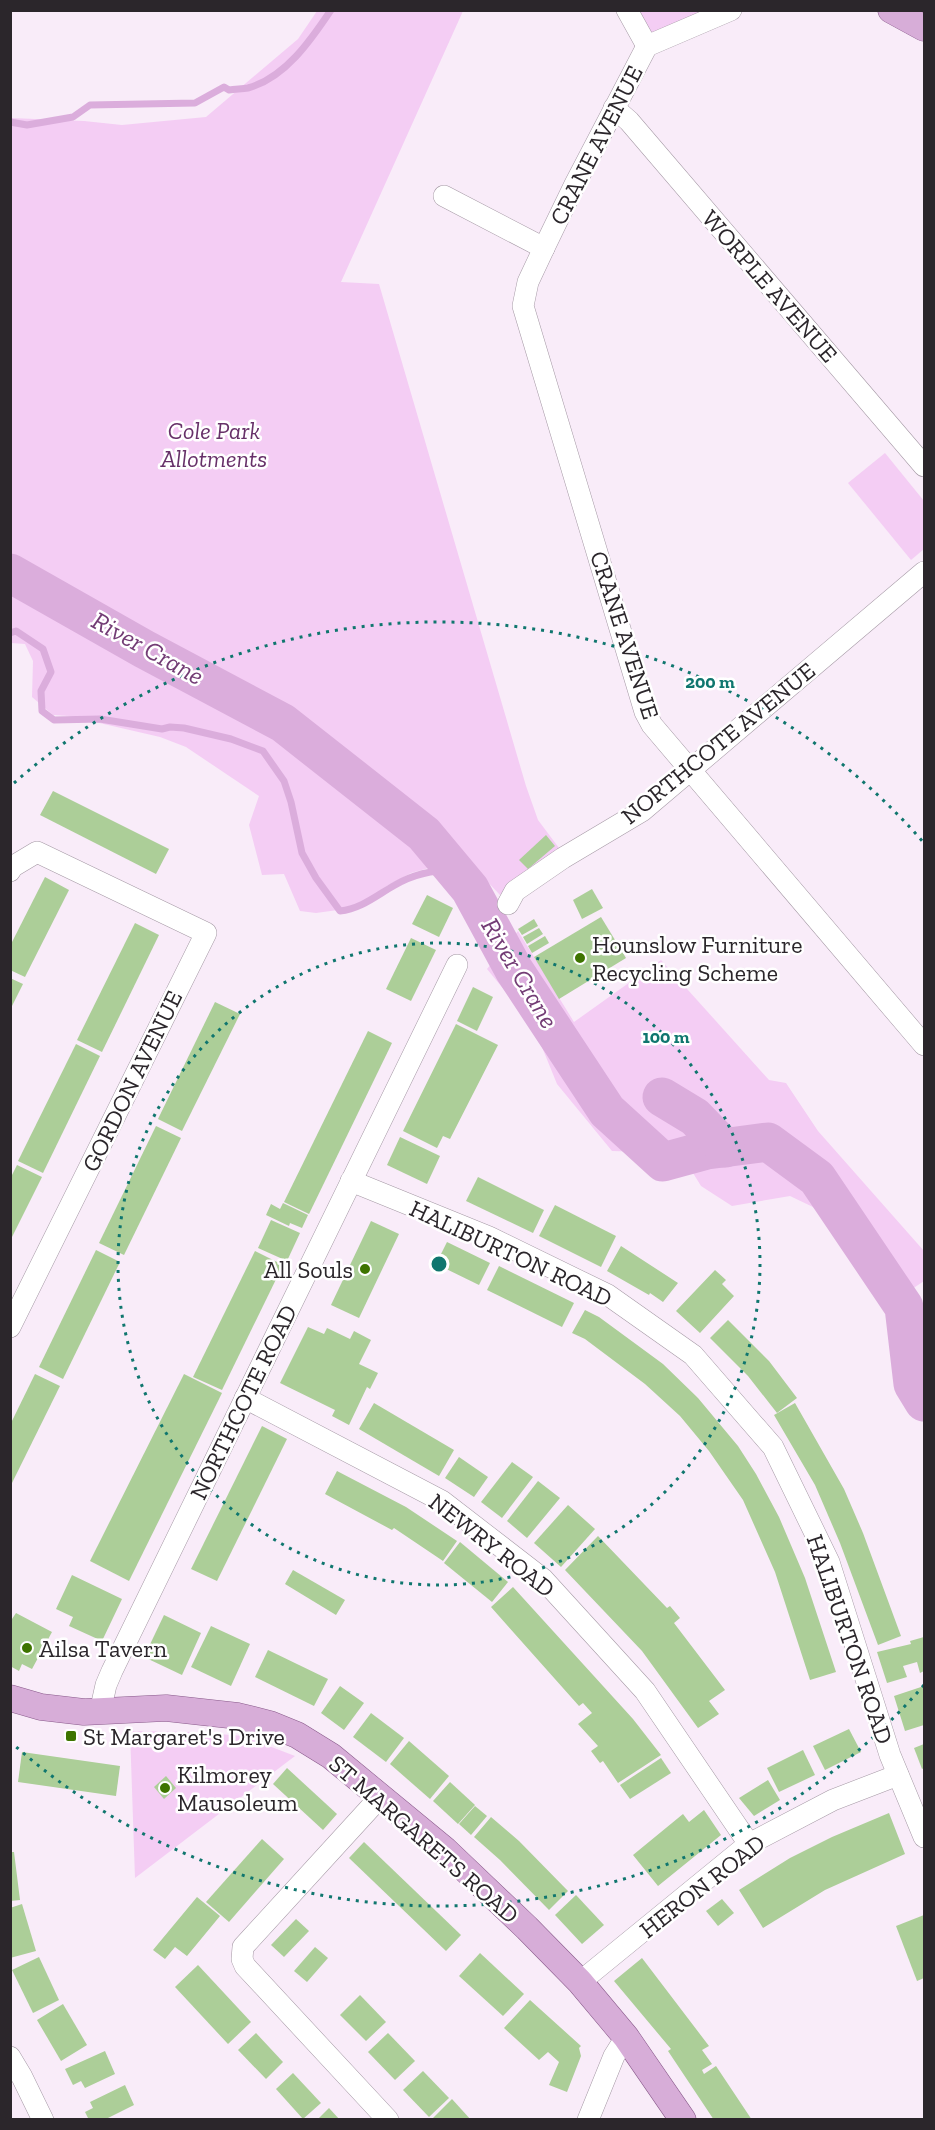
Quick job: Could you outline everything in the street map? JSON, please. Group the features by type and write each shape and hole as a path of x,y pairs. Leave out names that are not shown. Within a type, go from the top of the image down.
{"main road":[{"path":"891,10 924,28"},
{"name":"ST MARGARETS ROAD","path":"10,1698 41,1707 100,1712 177,1709 238,1716 270,1724 297,1736 331,1756 445,1850 580,1982 626,2037 683,2120"}],"street":[{"name":"CRANE AVENUE","path":"627,10 647,46 528,282 524,306 645,712 652,725 924,1045"},
{"path":"647,46 731,10"},
{"name":"WORPLE AVENUE","path":"614,108 628,121 924,466"},
{"name":"CRANE AVENUE","path":"444,196 544,249"},
{"name":"NORTHCOTE AVENUE","path":"508,904 515,891 563,858 642,811 924,572"},
{"name":"GORDON AVENUE","path":"10,871 12,867 37,852 206,933 10,1327"},
{"name":"NORTHCOTE ROAD","path":"100,1712 106,1685 112,1671 457,964"},
{"name":"HALIBURTON ROAD","path":"351,1181 489,1237 608,1295 693,1355 773,1447 829,1562 898,1775 924,1837"},
{"name":"NEWRY ROAD","path":"245,1398 442,1502 543,1579 645,1691 749,1844"},
{"name":"HERON ROAD","path":"580,1982 749,1844 833,1800 898,1775"},
{"path":"381,1796 243,1947 242,1959 245,1965 388,2120"},
{"path":"588,2120 614,2056 626,2037"},
{"path":"10,2057 16,2075 43,2120"}],"green space":[{"name":"Cole Park Allotments","path":"317,11 463,11 341,282 379,284 526,786 538,820 559,848 500,895 433,824 385,786 337,743 263,695 153,643 82,605 22,569 11,557 11,118 122,125 206,117 298,39"},
{"path":"640,11 713,11 651,34"},
{"path":"885,453 924,501 924,549 911,560 848,483"},
{"path":"11,590 275,733 322,767 414,842 436,866 411,873 362,903 345,909 316,913 300,911 284,874 262,875 249,825 259,796 186,747 160,737 69,716 53,715 32,697 33,661 25,644 11,643"},
{"path":"518,931 574,1022 661,960 769,1080 786,1083 818,1131 924,1251 924,1281 903,1295 813,1207 790,1196 732,1206 701,1186 685,1160 645,1152 612,1151 557,1084 533,1025 487,969"},
{"name":"Kilmorey Mausoleum","path":"130,1731 195,1732 243,1736 295,1756 135,1878"}],"building":[{"path":"53,791 169,849 156,874 40,815"},
{"path":"546,835 555,846 528,869 519,860"},
{"path":"45,877 69,890 25,977 10,970 10,946"},
{"path":"592,889 603,908 582,919 573,900"},
{"path":"427,895 453,908 439,937 412,924"},
{"name":"Hounslow Furniture Recycling Scheme","path":"601,917 626,958 559,999 534,957"},
{"path":"534,919 538,926 522,935 518,929"},
{"path":"135,923 159,935 102,1052 77,1040"},
{"path":"539,928 543,934 527,944 523,937"},
{"path":"545,936 549,943 532,953 528,946"},
{"path":"411,938 436,950 411,1001 386,989"},
{"path":"10,978 23,984 10,1010"},
{"path":"473,987 493,997 477,1031 457,1021"},
{"path":"215,1002 240,1014 182,1131 158,1119"},
{"path":"456,1024 498,1045 450,1139 443,1136 437,1148 403,1131"},
{"path":"368,1031 392,1043 309,1214 284,1202"},
{"path":"76,1044 100,1056 43,1173 18,1161"},
{"path":"156,1126 181,1138 124,1255 99,1243"},
{"path":"400,1137 440,1156 427,1184 387,1165"},
{"path":"17,1165 42,1177 10,1241 10,1179"},
{"path":"478,1177 544,1210 533,1233 466,1201"},
{"path":"283,1203 308,1215 302,1228 290,1223 289,1226 266,1215 271,1204 280,1209"},
{"path":"555,1205 616,1236 601,1267 539,1236"},
{"path":"271,1220 300,1233 287,1261 258,1248"},
{"name":"All Souls","path":"371,1221 399,1234 359,1318 331,1305"},
{"path":"447,1242 490,1263 479,1285 436,1264"},
{"path":"621,1246 678,1283 663,1302 607,1271"},
{"path":"96,1250 120,1262 63,1379 39,1367"},
{"path":"255,1251 283,1265 222,1390 193,1377"},
{"path":"499,1266 574,1303 562,1327 487,1290"},
{"path":"715,1270 726,1280 722,1284 734,1296 700,1333 676,1311"},
{"path":"585,1310 599,1317 663,1364 698,1398 738,1446 779,1517 805,1578 836,1672 810,1680 775,1572 743,1500 709,1451 680,1416 645,1384 585,1339 572,1333"},
{"path":"728,1320 769,1361 797,1398 777,1413 748,1376 710,1338"},
{"path":"308,1327 324,1334 327,1328 350,1339 354,1331 371,1340 359,1364 378,1373 370,1389 367,1387 349,1425 332,1416 335,1410 280,1383"},
{"path":"35,1374 60,1386 10,1487 10,1425"},
{"path":"184,1374 222,1393 129,1581 90,1561"},
{"path":"374,1403 454,1450 439,1476 359,1429"},
{"path":"795,1403 844,1489 863,1533 901,1636 878,1645 840,1543 815,1485 774,1415"},
{"path":"262,1426 287,1439 217,1581 191,1569"},
{"path":"459,1457 488,1477 474,1497 445,1478"},
{"path":"512,1462 533,1477 502,1518 481,1502"},
{"path":"337,1471 406,1507 457,1541 443,1561 394,1528 392,1530 325,1494"},
{"path":"538,1481 560,1498 527,1538 507,1521"},
{"path":"568,1505 595,1529 561,1567 534,1543"},
{"path":"598,1536 667,1608 670,1606 680,1618 674,1623 725,1690 709,1701 719,1714 698,1728 642,1651 565,1570"},
{"path":"460,1542 508,1582 492,1602 444,1563"},
{"path":"293,1570 345,1600 336,1615 285,1584"},
{"path":"72,1575 122,1599 102,1641 69,1626 73,1617 56,1609"},
{"path":"513,1587 633,1719 661,1755 618,1783 603,1761 600,1763 591,1751 598,1746 578,1724 592,1713 583,1703 579,1706 491,1607"},
{"name":"Ailsa Tavern","path":"16,1613 52,1632 32,1669 22,1664 19,1671 10,1666 10,1622"},
{"path":"164,1615 201,1633 182,1675 144,1657"},
{"path":"211,1626 250,1644 231,1686 191,1667"},
{"path":"924,1637 924,1671 920,1673 917,1662 903,1666 907,1677 887,1683 877,1652 911,1644 910,1641"},
{"path":"268,1650 328,1679 314,1706 255,1677"},
{"path":"340,1686 364,1703 344,1730 321,1713"},
{"path":"924,1686 924,1725 905,1731 894,1696"},
{"path":"371,1713 404,1738 386,1762 353,1737"},
{"path":"849,1729 861,1752 825,1770 813,1746"},
{"path":"409,1741 449,1776 430,1799 390,1764"},
{"path":"924,1744 924,1768 922,1769 914,1748"},
{"path":"803,1750 815,1775 779,1792 767,1768"},
{"path":"22,1752 120,1766 116,1796 18,1782"},
{"path":"661,1758 671,1773 630,1799 620,1785"},
{"path":"287,1768 337,1814 323,1830 273,1784"},
{"name":"Kilmorey Mausoleum","path":"166,1776 176,1788 164,1799 154,1787"},
{"path":"768,1780 780,1800 754,1816 739,1798"},
{"path":"450,1782 475,1805 458,1824 433,1801"},
{"path":"475,1806 487,1816 471,1835 459,1824"},
{"path":"704,1810 721,1835 658,1886 633,1855 683,1814 689,1822"},
{"path":"889,1813 905,1854 825,1890 763,1928 739,1890 790,1858"},
{"path":"491,1817 519,1841 568,1891 549,1910 474,1837"},
{"path":"262,1839 284,1859 229,1922 206,1902"},
{"path":"364,1842 461,1935 446,1951 349,1858"},
{"path":"10,1852 14,1852 20,1900 10,1901"},
{"path":"576,1895 604,1925 582,1944 555,1915"},
{"path":"197,1897 220,1916 187,1956 175,1947 165,1959 153,1950"},
{"path":"722,1899 734,1913 718,1926 706,1911"},
{"path":"22,1904 36,1951 10,1958 10,1908"},
{"path":"924,1915 924,1978 917,1981 896,1926"},
{"path":"296,1919 309,1931 284,1957 271,1945"},
{"path":"315,1947 328,1958 307,1982 294,1971"},
{"path":"480,1953 524,1994 503,2016 459,1976"},
{"path":"39,1957 59,2000 33,2013 12,1970"},
{"path":"642,1958 709,2046 702,2050 712,2064 702,2070 704,2074 716,2066 752,2120 714,2120 668,2051 671,2049 614,1981"},
{"path":"198,1965 251,2022 228,2044 175,1987"},
{"path":"360,1995 386,2022 366,2041 340,2015"},
{"path":"530,2000 581,2046 579,2048 581,2056 567,2092 549,2085 559,2062 548,2052 539,2060 504,2028"},
{"path":"63,2004 87,2045 61,2061 37,2020"},
{"path":"256,2033 283,2062 266,2079 238,2050"},
{"path":"388,2033 415,2061 395,2080 368,2052"},
{"path":"105,2051 115,2074 85,2088 81,2081 73,2085 65,2069"},
{"path":"423,2071 449,2098 429,2117 403,2090"},
{"path":"293,2073 321,2103 303,2119 276,2089"},
{"path":"125,2085 134,2105 104,2120 89,2120 85,2112 93,2108 90,2102"},
{"path":"452,2099 471,2120 431,2120"},
{"path":"329,2108 340,2120 317,2120"}],"waterway":[{"path":"10,122 27,125 73,117 90,105 195,103 224,87 229,90 248,88 274,76 285,67 306,45 331,10"},
{"name":"River Crane","path":"10,573 144,649 283,723 424,834 470,889 514,970 607,1111 663,1162 707,1150 768,1142 817,1178 904,1307 913,1384 924,1402"},
{"path":"10,633 16,631 43,649 51,672 41,691 42,711 54,720 100,719 162,729 184,728 231,739 263,751 284,781 302,853 316,878 340,911 362,905 409,878 431,872 454,870"},
{"path":"662,1097 695,1117 725,1148"}],"place":[{"name":"Hounslow Furniture Recycling Scheme","path":"580,958"},
{"name":"All Souls","path":"365,1269"},
{"name":"Ailsa Tavern","path":"27,1648"},
{"name":"St Margaret's Drive","path":"71,1736"},
{"name":"Kilmorey Mausoleum","path":"165,1788"}]}
